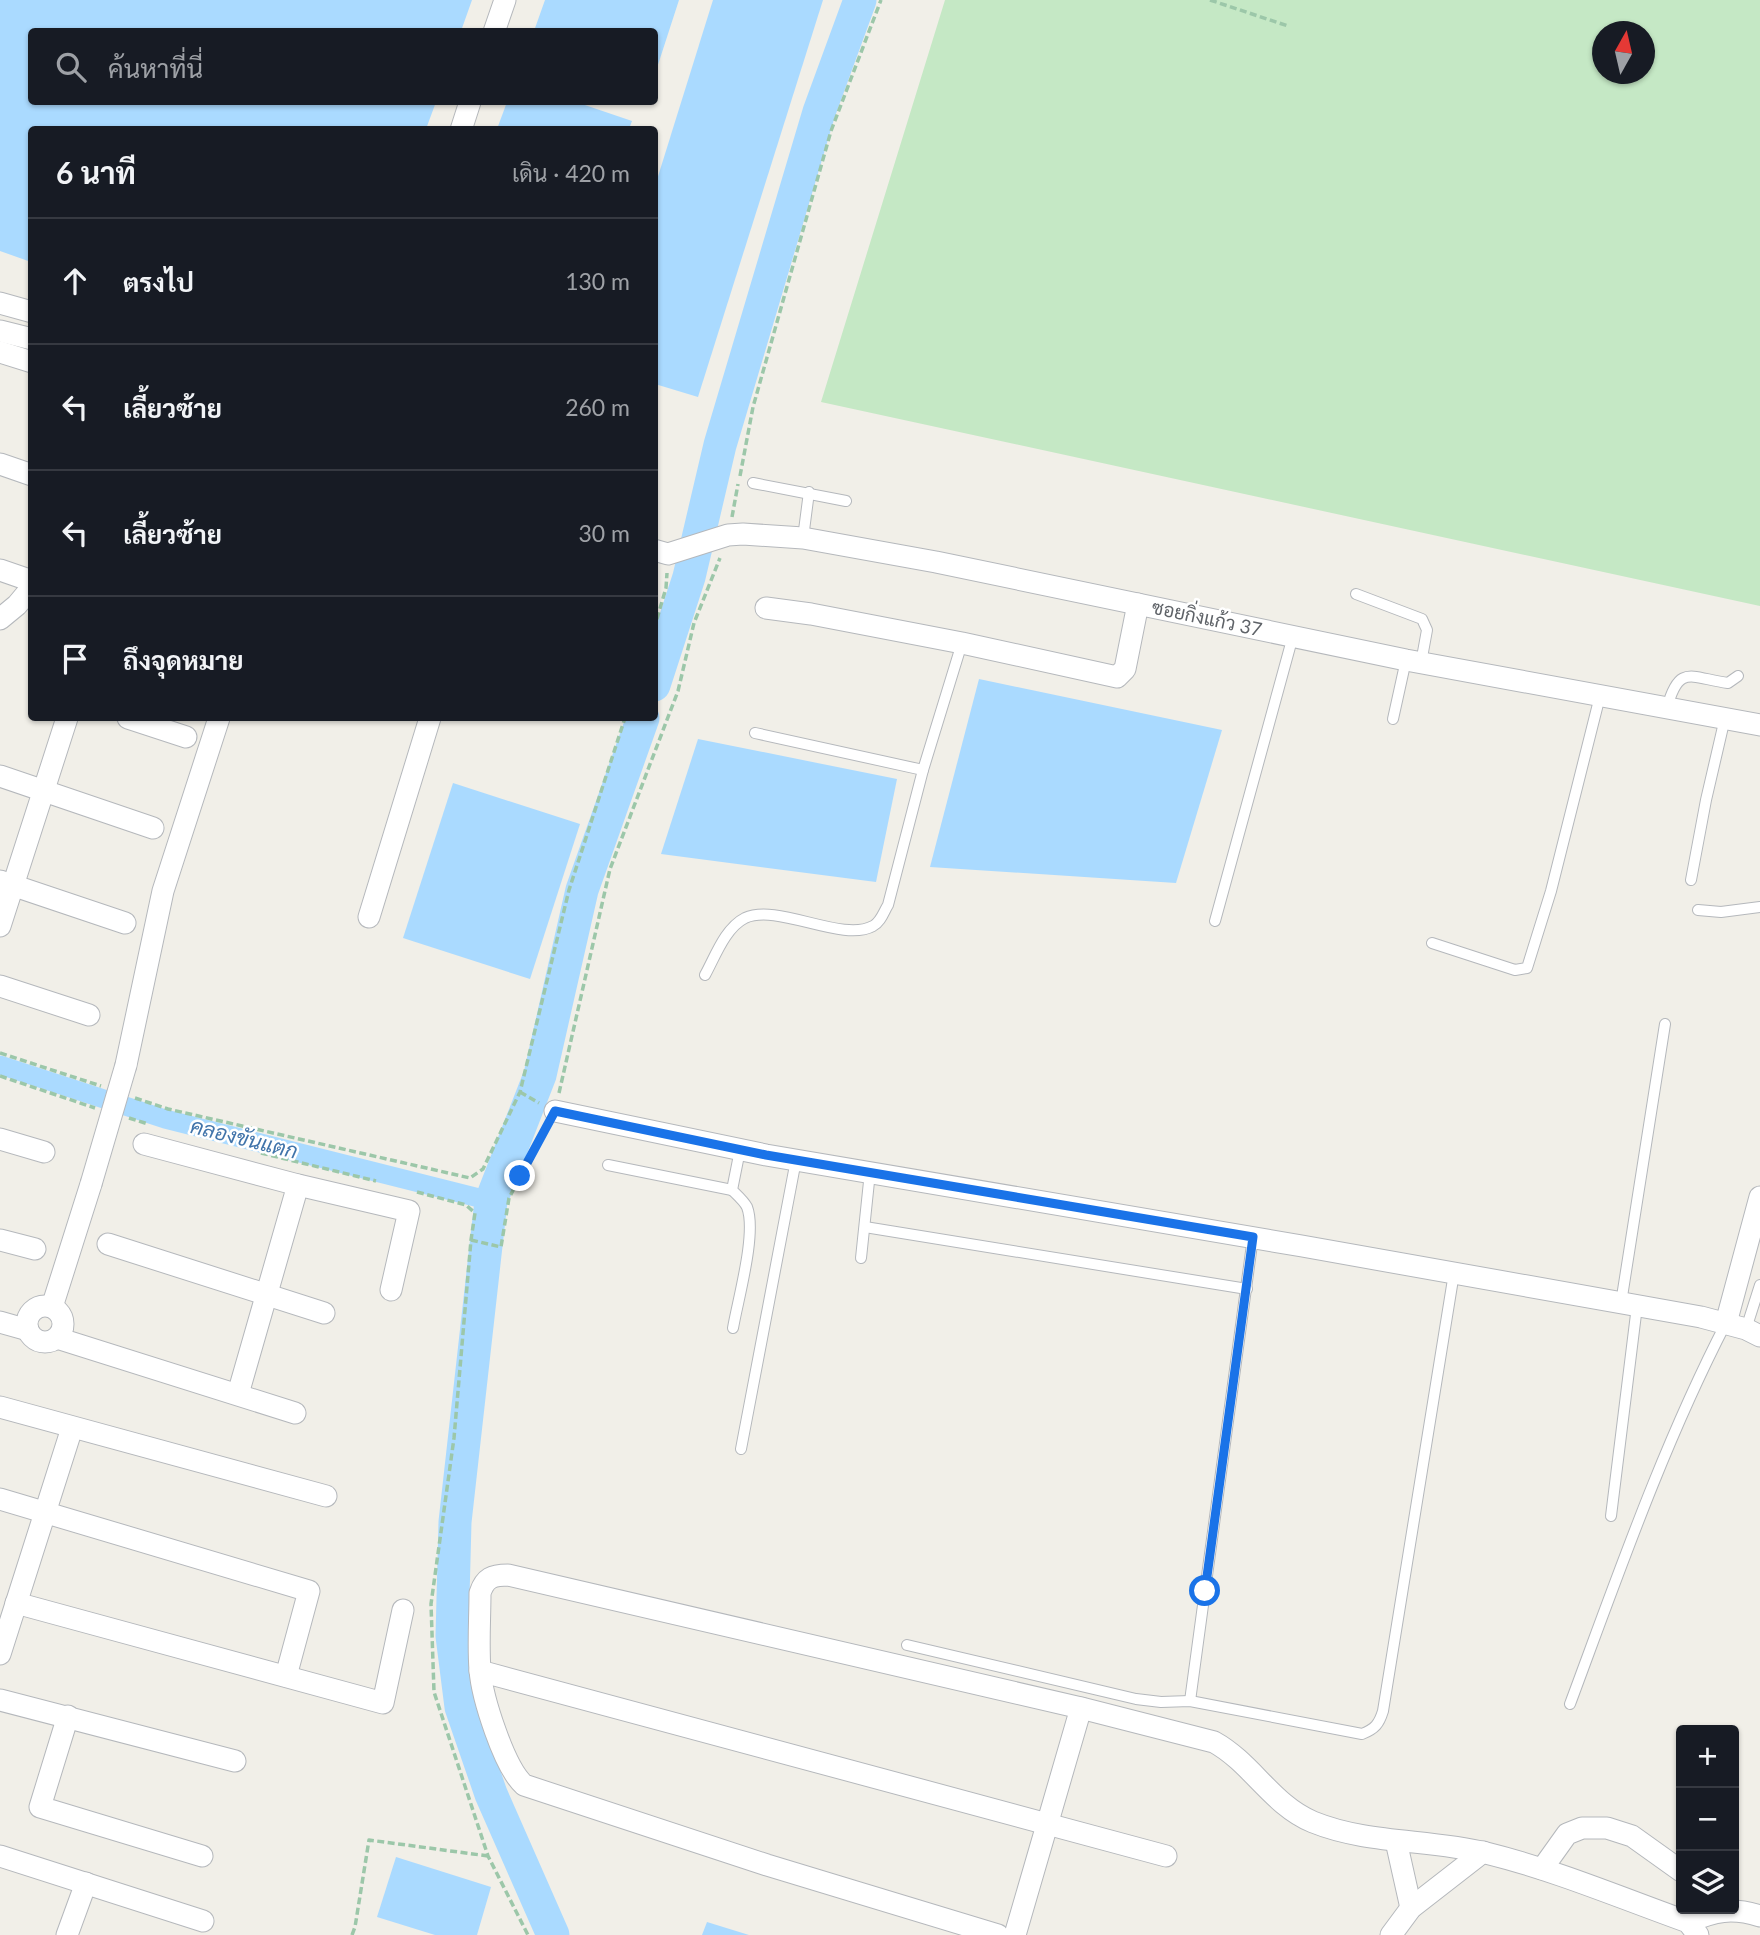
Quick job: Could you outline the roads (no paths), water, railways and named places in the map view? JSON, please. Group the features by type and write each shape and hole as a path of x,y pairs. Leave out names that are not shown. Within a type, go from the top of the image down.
{"street":[{"path":"495,28 505,0"},
{"path":"462,126 469,105"},
{"path":"3,339 16,307"},
{"path":"3,339 28,340"},
{"path":"3,339 28,359"},
{"path":"0,464 28,474"},
{"name":"ซอยกิ่งแก้ว 37","path":"661,552 729,535 803,538 936,562 1414,662 1760,725"},
{"path":"0,570 28,580"},
{"path":"0,619 28,592"},
{"path":"766,608 962,643 1117,677 1125,669 1139,604"},
{"path":"0,926 6,883 42,791 65,721"},
{"path":"137,721 186,737"},
{"path":"52,1307 126,1065 163,891 218,721"},
{"path":"369,917 429,721"},
{"path":"0,776 153,828"},
{"path":"6,883 125,923"},
{"path":"0,986 89,1015"},
{"path":"555,1111 740,1150 1253,1237 1629,1305 1744,1329 1760,1197"},
{"path":"0,1139 44,1153"},
{"path":"145,1144 298,1185 409,1211 391,1290"},
{"path":"238,1394 298,1185"},
{"path":"0,1240 35,1249"},
{"path":"108,1244 324,1313"},
{"path":"52,1307 61,1315 61,1333 52,1341 40,1342 34,1339 28,1330 28,1318 35,1309 52,1307"},
{"path":"0,1322 28,1330"},
{"path":"57,1338 295,1413"},
{"path":"0,1407 326,1496"},
{"path":"0,1654 72,1428"},
{"path":"0,1499 309,1591 286,1676"},
{"path":"998,1935 767,1865 524,1785 509,1767 485,1696 480,1671 480,1593 483,1583 488,1578 508,1575 1081,1708 1214,1742 1230,1751 1293,1811 1329,1828 1396,1841 1483,1852 1542,1870 1693,1928 1716,1911 1742,1910 1760,1916"},
{"path":"16,1603 383,1703 403,1610"},
{"path":"480,1671 1166,1856"},
{"path":"0,1700 236,1761"},
{"path":"1015,1935 1081,1708"},
{"path":"68,1716 40,1807 202,1856"},
{"path":"1542,1870 1567,1834 1582,1828 1607,1828 1632,1836 1676,1867"},
{"path":"1396,1841 1411,1908"},
{"path":"1391,1935 1411,1908 1483,1852"},
{"path":"0,1856 203,1921"},
{"path":"67,1935 86,1883"}],"lane":[{"path":"754,482 846,501"},
{"path":"803,538 809,492"},
{"path":"1356,594 1422,619 1427,630 1393,719"},
{"path":"1215,921 1293,636"},
{"path":"705,975 726,937 745,918 768,916 853,930 872,926 880,920 888,905 923,769 962,643"},
{"path":"1667,708 1676,681 1681,678 1728,683 1738,676"},
{"path":"1432,943 1515,970 1523,971 1527,968 1550,891 1600,696"},
{"path":"1691,880 1703,812 1725,718"},
{"path":"755,733 923,769"},
{"path":"1698,910 1721,912 1760,907"},
{"path":"1611,1516 1629,1305 1665,1024"},
{"path":"732,1190 740,1150"},
{"path":"741,1449 796,1160"},
{"path":"608,1165 732,1190 746,1205 750,1222 733,1328"},
{"path":"861,1258 870,1172"},
{"path":"864,1227 1247,1289"},
{"path":"1190,1701 1253,1237"},
{"path":"907,1645 1136,1699 1190,1701 1362,1734 1373,1730 1380,1724 1388,1684 1454,1273"},
{"path":"1570,1704 1662,1458 1697,1379 1744,1329 1760,1285"}],"water":[{"path":"0,0 472,0 462,28 28,28 28,105 435,105 427,126 28,126 28,261 0,251"},
{"path":"545,0 679,0 658,65 658,28 535,28"},
{"path":"713,0 823,0 698,397 658,385 658,176"},
{"path":"506,105 585,105 632,121 630,126 498,126"},
{"path":"979,679 1222,730 1176,883 930,867"},
{"path":"698,739 897,779 876,882 661,854"},
{"path":"453,783 580,824 530,979 403,938"},
{"path":"396,1857 491,1887 477,1935 435,1935 377,1917"},
{"path":"707,1922 749,1935 702,1935"}],"waterway":[{"path":"658,673 689,577 720,445 819,112 860,0"},
{"path":"553,1935 491,1794 461,1707 452,1636 455,1522 491,1201 540,1075 582,890 642,721"},
{"name":"คลองขันแตก","path":"0,1065 165,1119 491,1201"}]}
